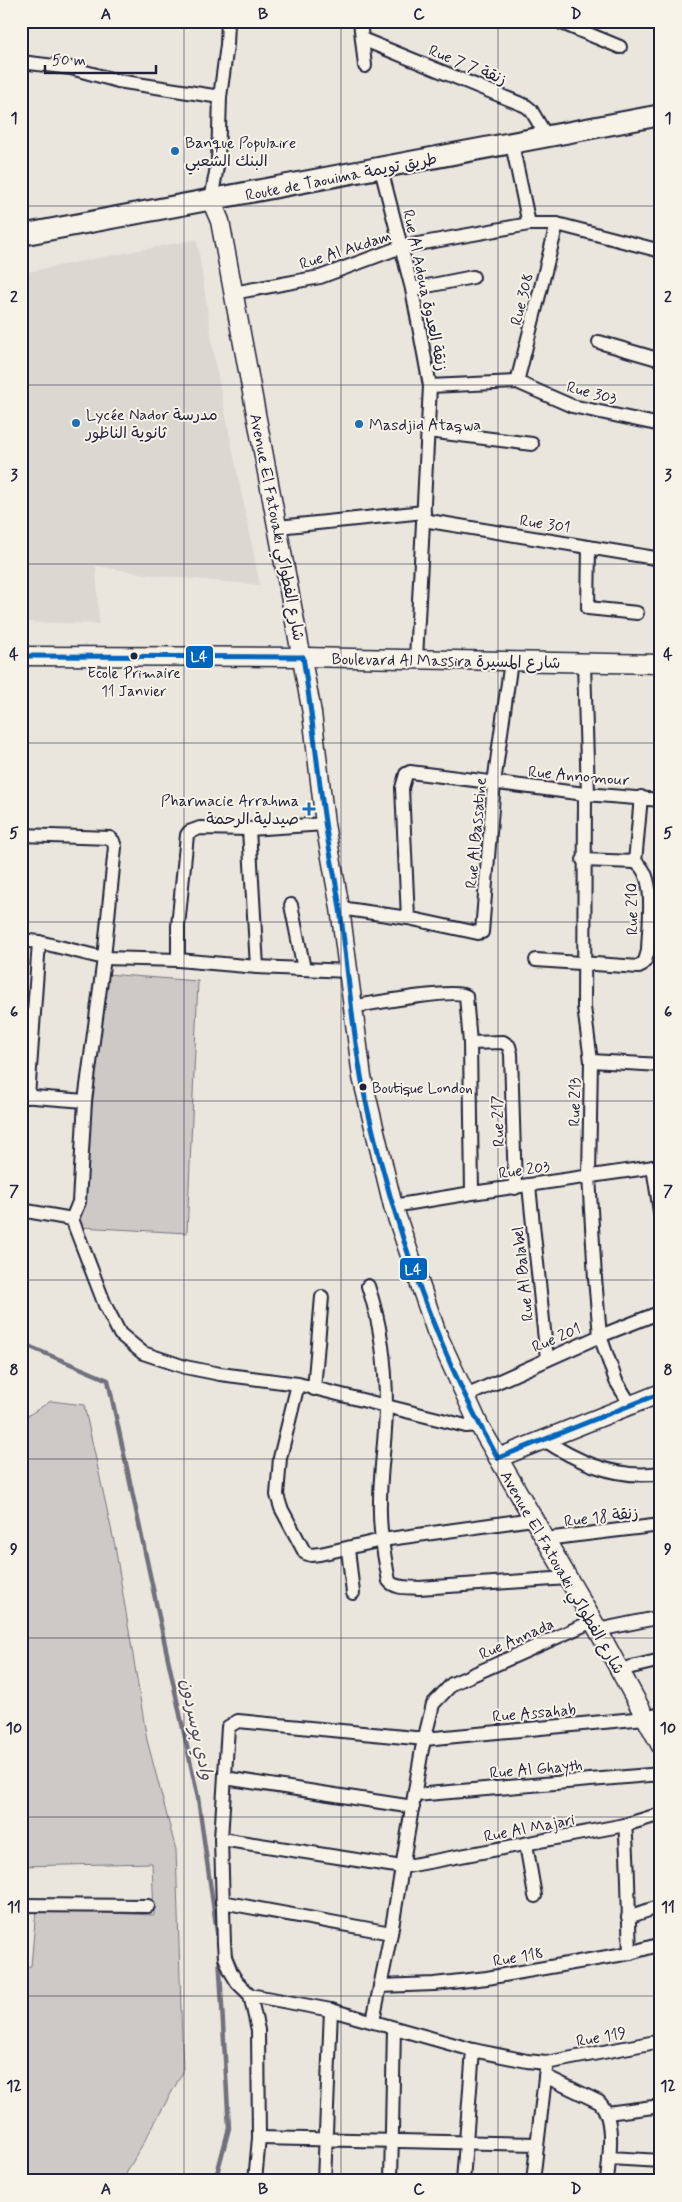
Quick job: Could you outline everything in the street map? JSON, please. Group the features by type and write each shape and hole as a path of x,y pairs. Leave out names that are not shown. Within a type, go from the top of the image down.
{"main road":[{"name":"Route de Taouima طريق تويمة","path":"21,235 661,115"},
{"name":"Avenue El Fatouaki شارع الفطواكي","path":"211,200 220,221 303,657 312,713 325,824 340,908 351,1006 368,1110 392,1206 436,1331 479,1425 619,1670 653,1716 661,1746"},
{"name":"Boulevard Al Massira شارع المسيرة","path":"21,656 303,657 661,664"},
{"path":"498,1458 661,1393"}],"street":[{"path":"211,200 218,161 220,97 228,45 228,21"},
{"path":"360,21 365,66"},
{"path":"557,21 620,47"},
{"name":"Rue 7 زنقة 7","path":"362,39 526,106 531,110 547,137"},
{"path":"21,62 71,68 118,81 220,97"},
{"path":"512,144 529,224"},
{"name":"Rue Al Adoua زنقة العدوة","path":"381,169 412,289 430,386 416,659"},
{"name":"Rue Al Akdam","path":"233,293 320,277 401,247 529,224 557,224 661,251"},
{"name":"Rue 308","path":"517,382 557,224"},
{"path":"412,289 472,276"},
{"path":"599,342 661,360"},
{"path":"430,386 517,382"},
{"name":"Rue 303","path":"517,382 572,406 661,426"},
{"path":"428,431 532,444"},
{"name":"Rue 301","path":"278,527 423,516 661,560"},
{"path":"589,547 588,608 637,613"},
{"name":"Rue Al Bassatine","path":"408,918 478,933 482,932 494,783 511,661"},
{"name":"Rue 213","path":"584,662 587,794 584,860 584,1007 591,1061 590,1176 595,1278 600,1336 616,1381 630,1404"},
{"name":"Rue Annomour","path":"408,918 402,788 406,774 415,772 587,794 661,800"},
{"name":"Rue 210","path":"585,964 639,967 648,951 655,910 647,876 640,865 635,862 641,797"},
{"path":"178,960 178,926 187,835 189,832 200,828 249,829 325,824"},
{"path":"249,829 257,967"},
{"path":"21,835 112,839 115,854 86,1101 79,1202 72,1219 108,1312 120,1334 143,1353 185,1367 220,1374 298,1384 466,1426 479,1425"},
{"path":"584,860 635,862"},
{"path":"292,905 304,969"},
{"path":"340,908 408,918"},
{"path":"21,940 39,942 104,958 178,960 257,967 348,971"},
{"path":"39,942 24,1096 86,1101"},
{"path":"536,960 585,964"},
{"path":"351,1006 440,994 462,993 466,996 470,1043 472,1193"},
{"name":"Rue 217","path":"470,1043 505,1042 509,1046 511,1054 515,1188"},
{"path":"591,1061 661,1065"},
{"path":"657,1166 661,1218"},
{"name":"Rue 203","path":"392,1206 657,1166"},
{"name":"Rue Al Balabel","path":"529,1186 547,1359"},
{"path":"21,1210 72,1219"},
{"path":"368,1286 374,1305 382,1349 386,1407 380,1503 382,1540 392,1585 419,1588 568,1578"},
{"path":"314,1389 322,1297"},
{"name":"Rue 201","path":"466,1396 600,1336 661,1312"},
{"path":"298,1384 280,1458 277,1484 278,1501 305,1552 314,1555 382,1540 533,1519"},
{"path":"543,1439 562,1452 592,1465 633,1475 661,1473"},
{"name":"Rue 18 زنقة","path":"544,1538 661,1525"},
{"path":"348,1549 353,1593"},
{"name":"Rue Annada","path":"425,1739 433,1704 452,1684 595,1626 661,1617"},
{"path":"619,1670 661,1660"},
{"name":"Rue Assahab","path":"225,1778 228,1727 238,1721 425,1739 653,1716"},
{"path":"373,2022 391,1933 425,1739"},
{"name":"Rue Al Ghayth","path":"225,1778 414,1801 661,1774"},
{"path":"225,1778 221,1838 225,1958 237,1982 250,1996 258,2030 259,2138 255,2181"},
{"name":"Rue Al Majari","path":"221,1838 402,1867 625,1824 661,1814"},
{"path":"625,1824 629,1871 627,1892 630,1953"},
{"path":"526,1844 535,1896"},
{"path":"222,1902 391,1933"},
{"path":"21,1905 148,1906"},
{"path":"628,1917 661,1906"},
{"name":"Rue 118","path":"380,1986 434,1984 487,1978 630,1953 661,1944"},
{"name":"Rue 119","path":"250,1996 331,2010 504,2057 546,2062 661,2042"},
{"path":"324,2181 331,2010"},
{"path":"392,2181 394,2028"},
{"path":"463,2181 473,2050"},
{"path":"533,2181 546,2062"},
{"path":"545,2076 599,2102 607,2113 609,2123 607,2181"},
{"path":"607,2113 661,2106"},
{"path":"259,2138 537,2144"},
{"path":"609,2158 661,2161"}],"shaded area":[{"name":"Lycée Nador مدرسة ثانوية الناظور","path":"197,239 215,362 260,585 159,576 96,566 99,624 21,622 21,273"},
{"path":"106,974 198,981 187,1233 79,1227"},
{"path":"51,1401 84,1405 115,1546 147,1740 176,1850 183,2072 122,2181 21,2181 21,1967 31,1966 36,1910 154,1915 152,1863 21,1866 21,1420"}],"waterway":[{"name":"وادي بوسردون","path":"21,1343 108,1380 198,1798 218,1939"},
{"name":"وادي بوسردون","path":"215,2181 229,2128 219,1954"}],"transit line":[{"name":"L4","path":"21,656 303,657"},
{"name":"L4","path":"303,657 325,822 340,909 355,1036 368,1111 405,1246 437,1333 476,1418 498,1458"},
{"name":"L4","path":"498,1458 661,1393"}],"place":[{"name":"Banque Populaire البنك الشعبي","path":"175,151"},
{"name":"Lycée Nador مدرسة ثانوية الناظور","path":"76,423"},
{"name":"Masdjid Ataqwa","path":"359,424"},
{"name":"Ecole Primaire 11 Janvier","path":"134,656"},
{"name":"Pharmacie Arrahma صيدلية الرحمة","path":"309,809"},
{"name":"Boutique London","path":"363,1087"}]}
